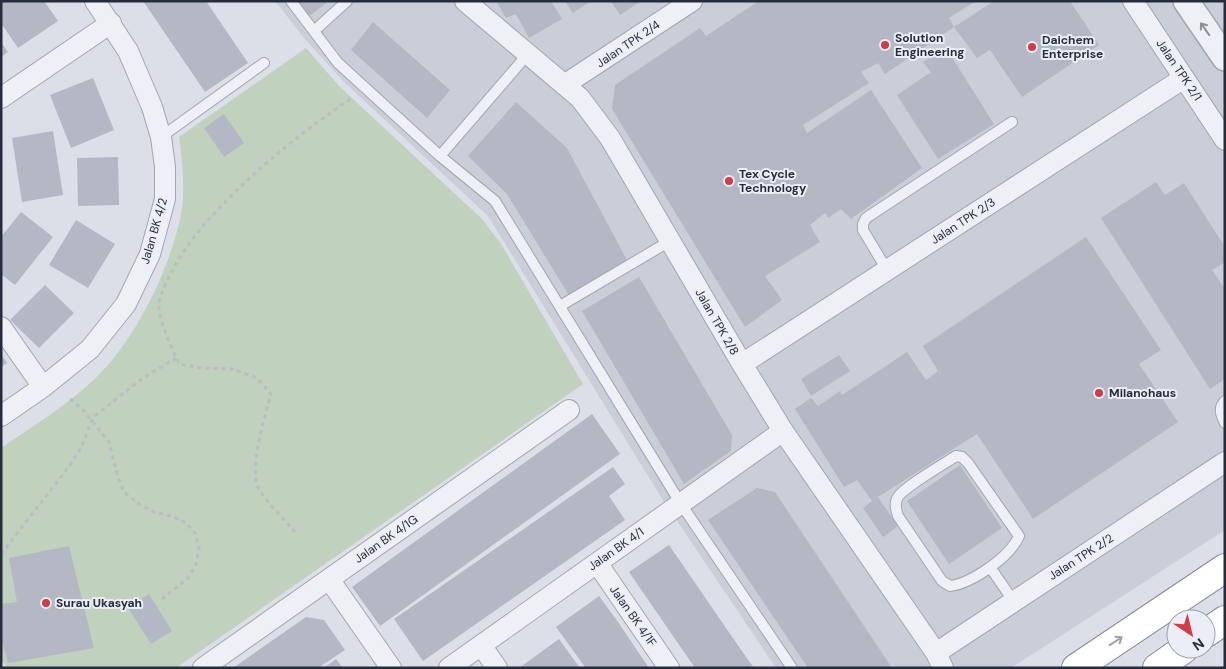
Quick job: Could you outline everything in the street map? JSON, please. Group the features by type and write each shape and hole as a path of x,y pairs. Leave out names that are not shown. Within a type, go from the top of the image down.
{"highway":[{"path":"1076,668 1225,568"},
{"path":"1157,668 1170,659"}],"street":[{"name":"Jalan BK 4/2","path":"1,416 43,387 90,349 126,304 150,254 165,199 165,167 161,137 152,106 128,51 96,1"},
{"name":"Jalan TPK 2/8","path":"464,1 580,98 610,138 783,431 940,660"},
{"name":"Jalan TPK 2/4","path":"564,85 692,1"},
{"name":"Jalan TPK 2/1","path":"1132,1 1225,140"},
{"path":"1186,1 1225,58"},
{"path":"1,98 111,23"},
{"name":"Jalan TPK 2/3","path":"742,364 1184,78"},
{"path":"1,327 43,387"},
{"name":"Jalan BK 4/1G","path":"203,668 569,410"},
{"name":"Jalan BK 4/1","path":"449,668 783,431"},
{"name":"Jalan TPK 2/2","path":"940,660 1014,602 1225,462"},
{"name":"Jalan BK 4/1F","path":"597,564 669,668"},
{"path":"329,579 392,668"},
{"path":"481,645 497,668"}],"lane":[{"path":"291,1 338,63 440,156 495,201 681,504 792,668"},
{"path":"314,31 347,1"},
{"path":"440,156 527,55"},
{"path":"161,137 264,63"},
{"path":"887,270 863,230 866,218 1012,122"},
{"path":"560,306 670,241"},
{"path":"1225,401 1220,413 1225,423"},
{"path":"956,456 962,457 1019,536 1015,544 990,567 960,585 950,586 942,581 898,516 895,504 898,496 956,456"},
{"path":"990,567 1014,602"}],"path":[{"path":"296,532 258,490 255,465 271,394 257,378 232,369 201,368 179,364 163,328 159,304 165,285 180,255 204,222 272,157 312,125 352,98"},
{"path":"1,554 65,472 80,448 96,415 143,378 176,358"},
{"path":"70,399 92,420 109,442 116,474 124,492 139,504 154,512 172,516 186,523 195,533 199,548 196,565 188,578 162,599"}],"shaded area":[{"path":"275,1 1225,1 1225,530 1011,668 776,668 661,497 488,216 343,81 304,38"}],"green space":[{"path":"306,48 339,86 482,219 501,244 583,384 176,668 8,668 1,659 1,448 87,386 104,370 135,328 160,280 177,232 182,209 183,191 179,137"}],"building":[{"path":"1,1 44,1 58,21 18,48 1,23"},
{"path":"143,1 206,1 248,63 205,92"},
{"path":"296,1 329,1 307,18"},
{"path":"496,1 551,1 562,19 529,38 516,14 506,18"},
{"path":"565,1 591,1 573,13"},
{"path":"611,1 641,1 620,15"},
{"path":"759,1 976,1 949,18 954,27 885,74 878,63 861,72 869,83 803,125 807,133 871,90 922,168 851,219 841,209 828,218 825,213 810,225 820,242 765,276 782,300 745,327 612,109 615,85 700,28 706,36"},
{"name":"Daichem Enterprise","path":"994,1 1070,1 1099,45 1022,97 990,50 977,58 954,27"},
{"path":"373,22 450,90 427,118 351,50"},
{"path":"1,42 8,52 1,57"},
{"path":"946,48 994,124 938,159 897,95 931,72 923,62"},
{"path":"93,78 114,130 71,148 50,95"},
{"path":"516,102 567,148 628,262 570,297 507,194 468,156"},
{"path":"224,114 244,143 224,157 204,128"},
{"path":"53,131 63,195 22,202 12,138"},
{"path":"118,157 119,205 78,206 77,158"},
{"path":"1156,182 1165,195 1184,183 1225,247 1225,262 1212,270 1225,289 1225,379 1210,389 1101,218"},
{"path":"21,212 53,237 15,285 1,274 1,237"},
{"path":"76,220 115,244 88,288 49,265"},
{"path":"1086,237 1161,350 1139,364 1178,422 1033,519 977,434 878,497 898,526 883,537 863,508 872,501 857,480 844,487 795,409 811,398 818,406 840,391 842,395 907,352 926,380 938,371 923,346"},
{"path":"639,277 732,435 731,451 684,484 582,311"},
{"path":"45,285 74,313 39,348 10,320"},
{"path":"1,354 7,363 1,367"},
{"path":"839,355 850,371 811,396 801,379"},
{"path":"592,414 620,454 380,626 352,587"},
{"path":"960,465 1002,528 949,564 907,501"},
{"path":"613,467 625,484 609,496 625,520 423,661 394,619"},
{"path":"757,488 775,492 892,668 808,668 708,520"},
{"path":"669,545 754,668 695,668 629,572"},
{"name":"Surau Ukasyah","path":"69,546 94,648 8,663 1,638 1,604 17,602 9,558"},
{"path":"149,594 172,631 151,644 128,608"},
{"path":"599,596 649,668 585,667 556,627"},
{"path":"306,617 324,620 345,650 318,668 233,668"},
{"path":"559,639 580,668 519,668"},
{"path":"336,659 343,668 324,668"}],"place":[{"name":"Solution Engineering","path":"885,45"},
{"name":"Daichem Enterprise","path":"1032,47"},
{"name":"Tex Cycle Technology","path":"729,181"},
{"name":"Milanohaus","path":"1099,393"},
{"name":"Surau Ukasyah","path":"46,603"}]}
